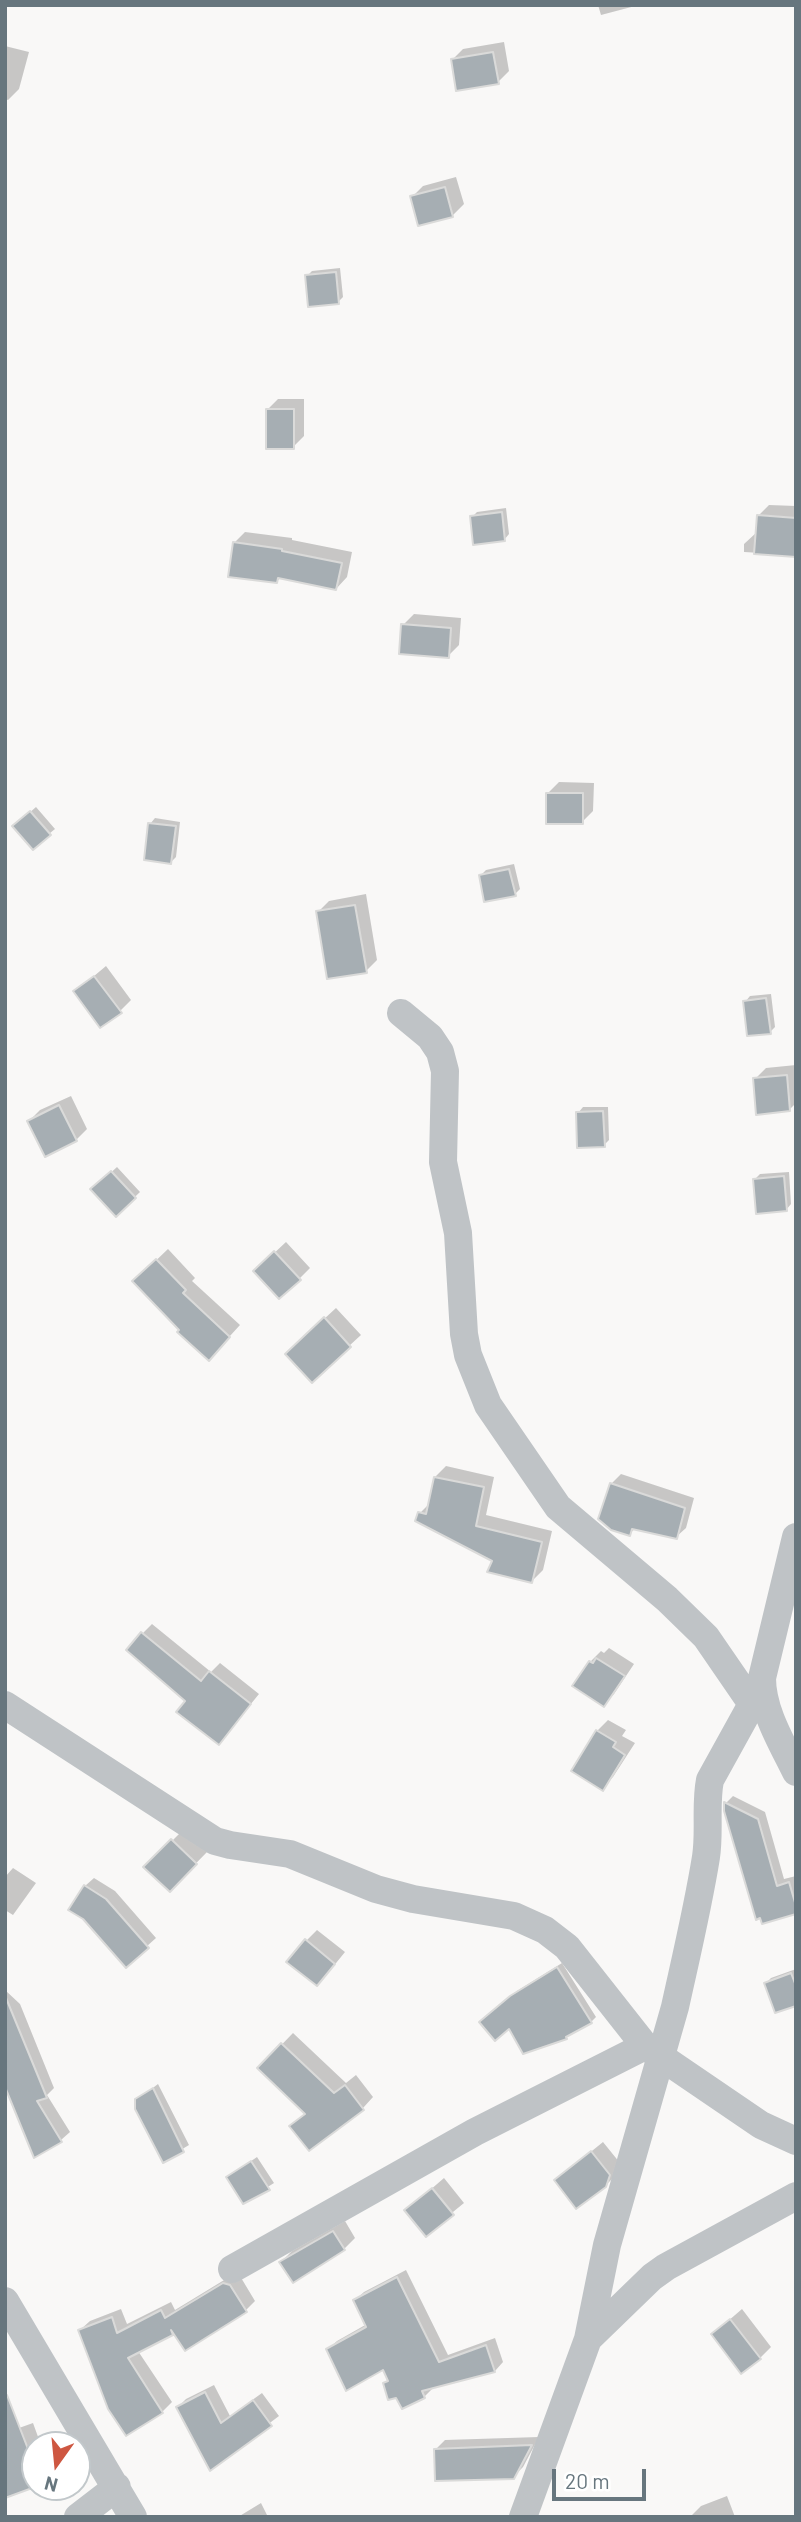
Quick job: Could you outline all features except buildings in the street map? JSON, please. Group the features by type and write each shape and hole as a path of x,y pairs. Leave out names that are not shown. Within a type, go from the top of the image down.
{"street":[{"path":"401,1013 430,1037 440,1052 445,1071 443,1162 458,1233 464,1334 468,1355 488,1405 558,1507 667,1599 706,1637 757,1699 796,1772"},
{"path":"523,2517 588,2339 652,2052 675,2007 706,1853 709,1780 757,1699 796,1537"},
{"path":"5,1704 215,1841 289,1854 376,1889 413,1899 514,1916 545,1930 566,1947 652,2052 761,2125 796,2141"},
{"path":"232,2269 475,2132 652,2052"},
{"path":"588,2339 652,2277 666,2267 796,2196"},
{"path":"5,2301 133,2517"},
{"path":"78,2517 117,2487"}]}
